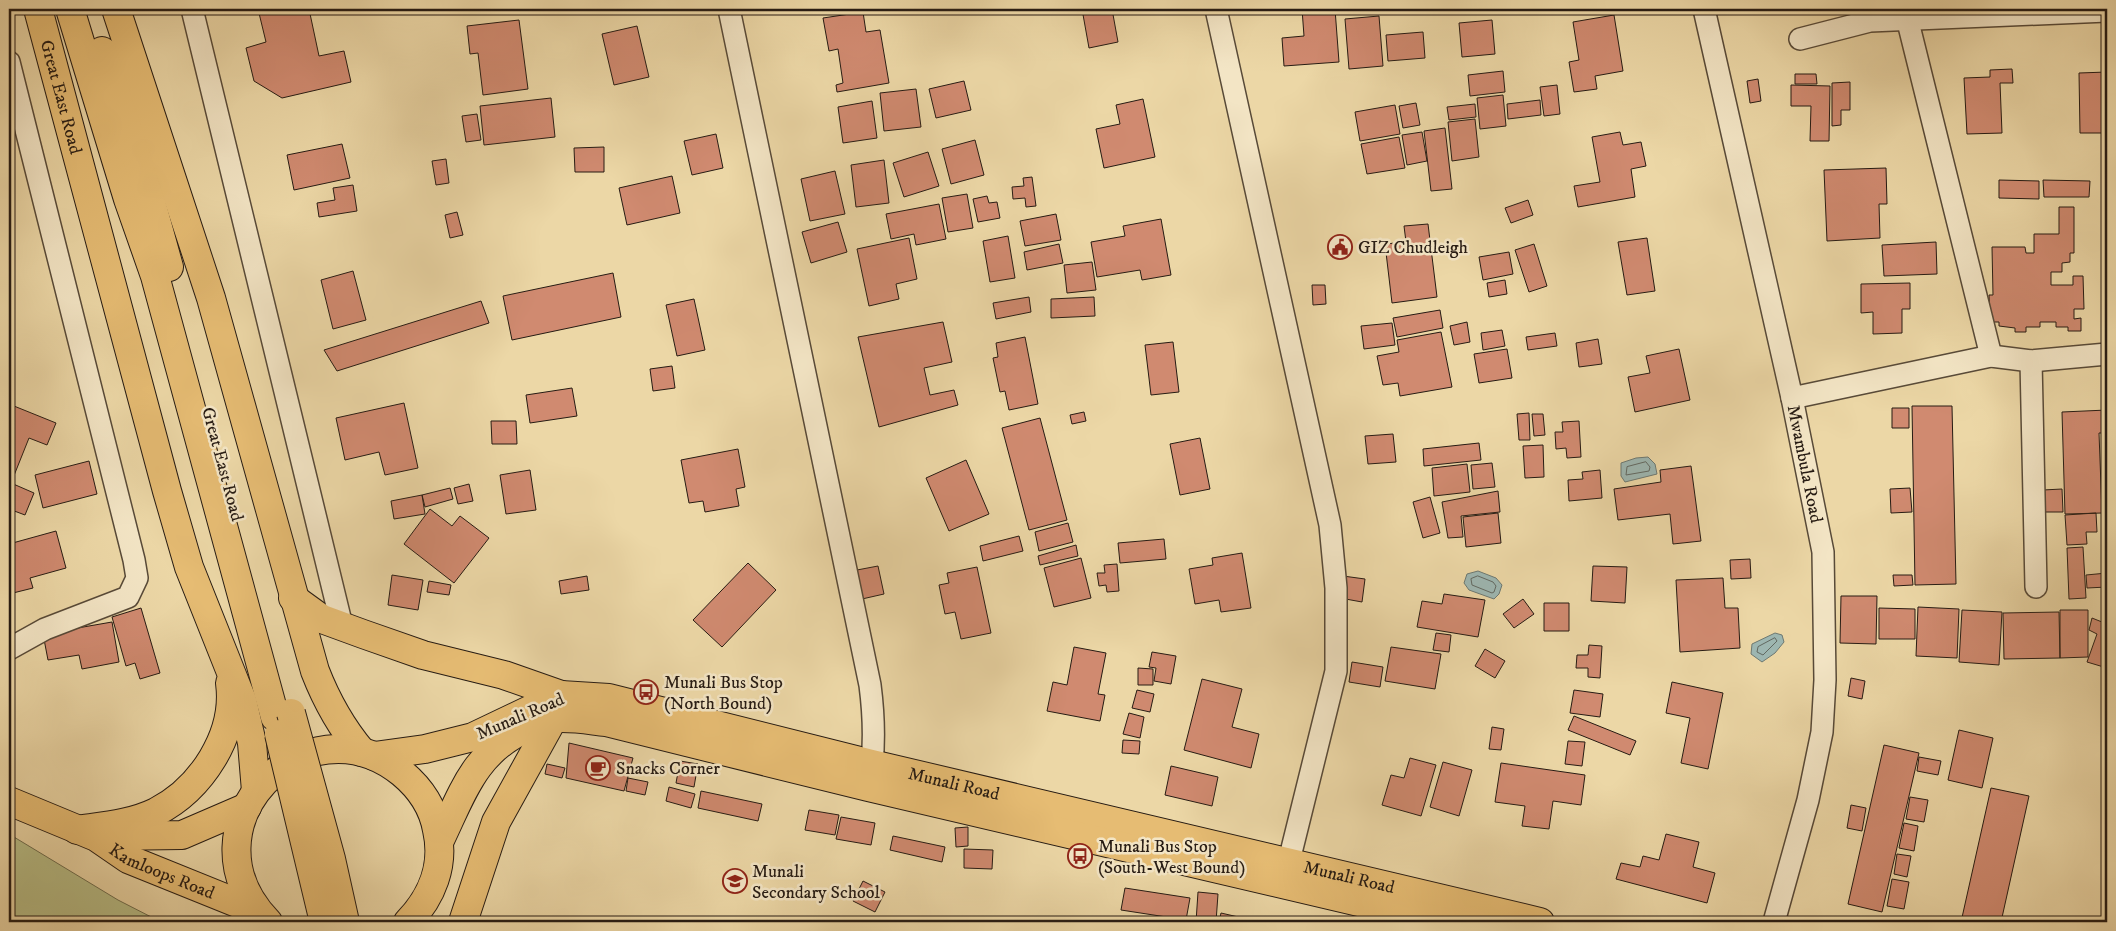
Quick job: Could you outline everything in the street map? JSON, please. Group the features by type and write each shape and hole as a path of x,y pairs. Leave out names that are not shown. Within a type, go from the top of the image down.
{"main road":[{"name":"Great East Road","path":"38,9 189,567 226,656 248,724 252,799"},
{"name":"Great East Road","path":"70,9 128,199 155,276 283,715 331,859 345,922"},
{"name":"Great East Road","path":"88,9 151,202 283,715 324,922"},
{"name":"Great East Road","path":"116,9 212,298 293,598 315,671 326,702 344,730 368,754"},
{"path":"293,598 322,619 423,655 504,675 562,703 496,822 463,922"},
{"path":"87,833 126,823 155,812 182,795 204,773 219,746 228,717 231,686 226,656"},
{"name":"Munali Road","path":"440,840 468,782 483,758 512,734 546,719 562,703"},
{"name":"Munali Road","path":"368,754 425,749 473,737 562,703 606,722 870,775 1286,874 1540,922"},
{"path":"262,917 245,893 238,871 236,849 238,827 252,799 272,773 300,757 315,752 338,749 368,754 393,765 412,781 425,798 435,818 440,840 439,866 431,891 413,919"},
{"name":"Kamloops Road","path":"87,833 182,835 252,799"},
{"name":"Kamloops Road","path":"9,801 87,833 128,859 193,885 262,917"},
{"name":"Munali Road","path":"1286,874 1444,922"},
{"path":"193,885 230,922"}],"street":[{"path":"192,9 342,626"},
{"path":"729,9 870,685 874,712 870,775"},
{"path":"1216,9 1330,525 1336,588 1336,671 1286,874"},
{"name":"Mwambula Road","path":"1704,9 1792,398 1823,552 1825,680 1822,732 1808,800 1774,922"},
{"path":"1800,39 1870,21 2107,11"},
{"path":"1906,18 1991,356"},
{"path":"9,62 132,551 136,578 128,597 45,630 9,649"},
{"path":"1792,398 1991,356 2031,361 2107,354"},
{"path":"2031,361 2036,587"}],"green space":[{"path":"9,834 118,900 161,922 9,922"}],"water":[{"path":"1648,457 1655,464 1657,474 1625,482 1621,476 1621,463 1636,458"},
{"path":"1478,571 1496,578 1502,585 1499,594 1494,599 1469,590 1464,583 1467,574"},
{"path":"1775,633 1782,635 1784,642 1775,653 1762,662 1751,654 1752,644"}],"building":[{"path":"258,9 309,9 319,56 344,51 351,82 282,98 254,81 246,48 266,42"},
{"path":"1082,9 1112,9 1118,42 1089,48"},
{"path":"1302,9 1335,9 1339,62 1284,66 1282,38 1304,36"},
{"path":"863,12 866,32 880,30 889,83 837,92 836,85 843,83 838,49 829,51 823,18"},
{"path":"1614,15 1623,71 1595,76 1597,89 1574,92 1569,62 1579,60 1573,22"},
{"path":"1379,16 1383,66 1349,69 1345,19"},
{"path":"519,20 528,89 483,95 478,53 470,54 467,26"},
{"path":"1492,20 1495,54 1462,57 1459,23"},
{"path":"637,26 649,77 614,85 602,34"},
{"path":"1423,32 1425,58 1388,61 1386,35"},
{"path":"2012,69 2013,83 2000,83 2002,133 1967,134 1964,78 1990,77 1990,70"},
{"path":"1503,71 1505,92 1470,96 1468,75"},
{"path":"2107,72 2107,133 2080,133 2079,73"},
{"path":"1795,74 1816,74 1817,84 1795,84"},
{"path":"1758,79 1761,101 1750,103 1747,81"},
{"path":"964,81 971,110 936,118 929,89"},
{"path":"1850,82 1850,110 1841,110 1841,125 1832,126 1832,83"},
{"path":"1557,85 1560,114 1544,116 1540,87"},
{"path":"1791,85 1830,86 1829,141 1810,141 1811,106 1791,106"},
{"path":"916,89 921,127 884,131 880,93"},
{"path":"1503,95 1506,126 1480,129 1477,98"},
{"path":"551,98 555,137 484,145 480,106"},
{"path":"1143,99 1155,157 1104,168 1096,129 1120,124 1116,105"},
{"path":"1540,100 1541,115 1508,119 1507,104"},
{"path":"872,101 877,138 843,143 838,107"},
{"path":"1416,103 1420,125 1403,128 1399,106"},
{"path":"1475,104 1476,117 1449,120 1447,107"},
{"path":"1395,105 1400,134 1360,141 1355,112"},
{"path":"477,114 481,140 466,142 462,116"},
{"path":"1475,119 1479,157 1452,161 1448,122"},
{"path":"1445,128 1452,189 1431,191 1424,131"},
{"path":"1422,132 1427,161 1407,165 1402,135"},
{"path":"1620,132 1623,145 1641,142 1646,166 1631,169 1635,197 1578,207 1574,186 1600,182 1592,137"},
{"path":"716,134 723,168 692,175 684,141"},
{"path":"1399,137 1405,168 1367,174 1361,144"},
{"path":"975,140 984,175 951,184 942,149"},
{"path":"342,144 350,178 294,190 287,155"},
{"path":"604,147 604,172 575,172 574,148"},
{"path":"928,152 939,186 904,197 893,163"},
{"path":"446,159 449,183 436,185 432,161"},
{"path":"884,160 889,203 856,207 851,165"},
{"path":"1886,168 1887,204 1879,204 1880,238 1827,241 1824,170"},
{"path":"835,171 845,214 810,221 801,179"},
{"path":"672,176 680,213 627,225 619,188"},
{"path":"1032,177 1036,206 1026,207 1025,198 1013,199 1012,187 1024,186 1023,178"},
{"path":"1999,180 2039,181 2039,199 1999,198"},
{"path":"2043,180 2090,181 2089,197 2044,197"},
{"path":"353,185 357,211 319,217 317,203 335,200 333,188"},
{"path":"967,194 973,228 948,232 942,198"},
{"path":"987,196 989,203 997,202 1000,218 978,222 973,199"},
{"path":"1528,200 1533,215 1511,223 1505,208"},
{"path":"939,204 946,239 916,245 914,234 891,239 886,214"},
{"path":"2059,207 2074,207 2074,253 2070,253 2070,262 2062,263 2062,272 2051,272 2051,285 2073,285 2073,276 2083,276 2084,309 2074,309 2074,319 2081,318 2081,331 2068,331 2068,327 2056,327 2056,322 2040,322 2040,327 2026,327 2026,332 2015,332 2015,328 1999,326 1999,322 1990,322 1989,295 1993,295 1992,247 2025,247 2026,253 2034,253 2034,234 2059,234"},
{"path":"457,212 463,235 450,238 445,215"},
{"path":"1056,214 1061,240 1025,246 1020,221"},
{"path":"1161,219 1171,275 1142,280 1140,270 1097,277 1091,242 1125,236 1123,226"},
{"path":"838,222 847,252 811,263 802,232"},
{"path":"1428,224 1437,297 1392,303 1385,244 1406,242 1404,226"},
{"path":"2103,224 2107,224 2107,253 2102,253"},
{"path":"1008,236 1015,278 990,282 983,241"},
{"path":"909,238 917,279 896,284 899,299 869,306 857,249"},
{"path":"1647,238 1655,291 1627,295 1618,242"},
{"path":"1936,242 1937,274 1884,276 1882,245"},
{"path":"1059,244 1063,263 1027,270 1024,252"},
{"path":"1534,244 1547,286 1529,292 1515,250"},
{"path":"1509,252 1513,274 1483,280 1479,257"},
{"path":"1092,262 1096,290 1067,293 1064,265"},
{"path":"353,271 366,320 333,329 321,280"},
{"path":"613,273 621,317 512,340 503,296"},
{"path":"1505,280 1507,294 1489,297 1487,283"},
{"path":"1910,283 1910,309 1902,309 1902,333 1873,334 1873,312 1861,313 1861,284"},
{"path":"1312,285 1325,285 1326,304 1313,305"},
{"path":"1029,297 1031,312 996,319 993,303"},
{"path":"1094,297 1095,316 1051,318 1051,299"},
{"path":"694,299 705,350 677,356 666,305"},
{"path":"481,301 489,323 337,371 324,350"},
{"path":"1440,310 1443,328 1397,337 1393,318"},
{"path":"943,322 952,362 924,368 930,395 954,390 958,405 879,427 858,337"},
{"path":"1467,322 1470,342 1454,345 1450,326"},
{"path":"1392,323 1395,345 1364,349 1361,326"},
{"path":"1502,330 1505,346 1483,350 1481,333"},
{"path":"1441,332 1452,387 1400,396 1398,383 1383,385 1377,356 1399,352 1397,340"},
{"path":"1555,333 1557,346 1528,350 1526,337"},
{"path":"1025,337 1038,404 1009,410 1005,391 1000,392 993,358 998,357 996,343"},
{"path":"1598,339 1602,364 1579,367 1576,343"},
{"path":"1173,342 1179,392 1151,395 1145,345"},
{"path":"1507,349 1512,378 1479,383 1474,354"},
{"path":"1679,349 1690,400 1635,412 1628,377 1650,373 1646,356"},
{"path":"672,366 675,388 653,391 650,369"},
{"path":"572,388 577,416 530,423 526,395"},
{"path":"404,403 418,468 385,475 379,452 345,460 336,418"},
{"path":"9,404 56,423 47,445 29,438 11,483 34,493 25,515 9,509 9,437 11,431 9,430"},
{"path":"1912,406 1952,406 1956,584 1915,585"},
{"path":"1892,408 1909,408 1909,428 1892,428"},
{"path":"2107,410 2107,433 2099,433 2102,513 2065,514 2062,412"},
{"path":"1084,412 1086,421 1072,424 1070,415"},
{"path":"1529,413 1530,440 1519,440 1517,414"},
{"path":"1532,414 1543,414 1545,435 1534,436"},
{"path":"1040,418 1067,520 1029,530 1002,428"},
{"path":"491,421 516,421 517,444 492,444"},
{"path":"1579,421 1581,457 1567,458 1566,448 1556,449 1555,432 1563,432 1562,422"},
{"path":"1393,434 1396,462 1368,464 1365,436"},
{"path":"1200,438 1210,489 1180,495 1170,444"},
{"path":"1479,443 1481,460 1424,466 1423,449"},
{"path":"1543,445 1544,477 1525,478 1523,446"},
{"path":"738,449 745,487 736,489 739,506 705,512 703,501 689,503 681,460"},
{"path":"966,460 989,514 949,531 926,478"},
{"path":"89,461 97,494 43,508 35,475"},
{"path":"1492,463 1495,487 1473,489 1471,465"},
{"path":"1467,464 1470,492 1434,496 1432,468"},
{"path":"1691,466 1701,541 1673,544 1670,514 1618,520 1614,489 1661,482 1660,470"},
{"path":"530,470 536,510 506,514 500,475"},
{"path":"1600,470 1602,498 1569,501 1568,480 1583,479 1582,472"},
{"path":"469,484 473,501 458,504 454,488"},
{"path":"450,488 453,499 425,507 422,495"},
{"path":"1910,488 1912,512 1891,513 1890,489"},
{"path":"2062,489 2063,512 2043,512 2043,490"},
{"path":"1498,491 1500,512 1461,516 1463,537 1448,538 1442,502"},
{"path":"422,495 425,514 394,519 391,501"},
{"path":"1430,497 1440,533 1423,538 1413,502"},
{"path":"430,509 452,526 460,516 489,538 454,583 404,544"},
{"path":"1498,513 1501,543 1466,547 1463,517"},
{"path":"2096,513 2097,532 2086,532 2087,544 2067,545 2065,515"},
{"path":"1068,523 1073,542 1039,551 1035,532"},
{"path":"56,531 66,568 30,578 33,588 13,593 9,578 9,544"},
{"path":"1019,536 1023,551 983,561 980,546"},
{"path":"1164,539 1166,559 1120,563 1118,543"},
{"path":"1076,545 1078,556 1040,565 1038,556"},
{"path":"2083,547 2086,598 2069,599 2067,548"},
{"path":"1242,553 1251,608 1221,612 1219,600 1195,604 1189,569 1213,565 1212,558"},
{"path":"1081,558 1091,598 1054,607 1044,568"},
{"path":"1750,559 1751,578 1731,579 1730,560"},
{"path":"748,563 776,590 722,647 693,620"},
{"path":"1117,564 1119,591 1107,592 1106,585 1099,586 1097,573 1105,573 1104,565"},
{"path":"878,566 884,594 862,599 857,570"},
{"path":"1593,566 1627,567 1625,603 1591,601"},
{"path":"977,567 991,633 961,639 955,612 945,614 939,585 949,583 947,573"},
{"path":"2107,573 2107,587 2087,588 2086,575"},
{"path":"392,575 423,580 418,610 388,605"},
{"path":"1893,575 1912,575 1913,585 1894,586"},
{"path":"587,576 589,590 561,594 559,581"},
{"path":"1343,576 1365,579 1362,602 1340,598"},
{"path":"1723,578 1725,608 1738,608 1740,648 1680,652 1676,580"},
{"path":"429,581 451,585 449,595 427,592"},
{"path":"1444,594 1485,600 1478,637 1417,627 1422,601 1442,604"},
{"path":"1841,596 1877,596 1876,644 1840,643"},
{"path":"1523,599 1534,614 1514,628 1503,614"},
{"path":"1544,603 1569,603 1569,631 1544,631"},
{"path":"1918,607 1959,609 1957,658 1916,656"},
{"path":"141,608 160,673 140,679 135,663 126,666 112,617"},
{"path":"1879,608 1915,609 1915,639 1879,639"},
{"path":"1962,610 2002,612 1999,665 1959,662"},
{"path":"2060,610 2088,610 2088,657 2060,658"},
{"path":"2059,612 2060,658 2004,659 2003,613"},
{"path":"2092,618 2107,624 2107,668 2087,662 2097,634 2089,630"},
{"path":"112,622 119,662 82,669 79,655 48,660 43,634"},
{"path":"1436,633 1451,635 1449,652 1433,650"},
{"path":"1589,645 1602,646 1600,678 1588,677 1588,668 1576,668 1577,655 1588,655"},
{"path":"1074,647 1106,653 1098,694 1105,695 1100,721 1047,711 1053,682 1067,685"},
{"path":"1391,647 1441,654 1435,689 1385,681"},
{"path":"1485,649 1505,661 1495,678 1475,666"},
{"path":"1152,652 1176,656 1171,684 1154,681 1156,668 1149,667"},
{"path":"1352,662 1383,667 1380,687 1349,682"},
{"path":"1138,668 1153,669 1153,685 1138,685"},
{"path":"1851,678 1865,681 1862,699 1848,696"},
{"path":"1202,679 1242,689 1232,727 1259,734 1251,768 1184,750"},
{"path":"1672,682 1723,693 1708,769 1681,763 1690,718 1666,713"},
{"path":"1137,690 1154,694 1150,712 1132,708"},
{"path":"1574,690 1603,694 1600,717 1570,713"},
{"path":"1129,713 1144,717 1140,738 1123,734"},
{"path":"1574,716 1636,741 1630,755 1568,730"},
{"path":"1492,727 1504,729 1501,750 1489,749"},
{"path":"1959,730 1993,738 1982,788 1948,780"},
{"path":"1123,740 1140,741 1139,754 1122,753"},
{"path":"1568,741 1585,742 1582,766 1565,764"},
{"name":"Snacks Corner","path":"569,743 633,758 624,791 566,778"},
{"path":"1884,745 1919,753 1882,912 1848,904"},
{"path":"1919,757 1941,761 1938,775 1917,771"},
{"path":"1410,758 1436,765 1421,816 1382,805 1391,775 1404,778"},
{"path":"680,761 698,764 694,787 676,783"},
{"path":"1443,762 1472,770 1459,816 1430,807"},
{"path":"1501,763 1585,775 1581,805 1553,801 1549,829 1522,826 1525,806 1495,802"},
{"path":"547,764 565,768 562,778 545,774"},
{"path":"1171,766 1218,777 1212,806 1165,795"},
{"path":"628,778 648,782 645,795 626,791"},
{"path":"669,787 695,794 691,808 666,801"},
{"path":"1991,788 2029,796 2001,922 1961,922"},
{"path":"701,791 762,804 758,821 698,808"},
{"path":"1910,797 1928,800 1924,822 1906,819"},
{"path":"1851,805 1866,808 1862,831 1847,828"},
{"path":"809,810 839,815 835,835 805,830"},
{"path":"841,817 875,823 871,845 836,839"},
{"path":"1904,823 1918,826 1914,851 1899,848"},
{"path":"968,827 968,846 956,847 955,828"},
{"path":"1666,834 1699,842 1693,867 1715,873 1707,903 1616,879 1621,863 1640,867 1643,856 1659,860"},
{"path":"893,836 945,847 942,862 890,850"},
{"path":"964,849 993,850 992,869 964,868"},
{"path":"1897,854 1911,856 1907,877 1894,874"},
{"path":"1892,879 1909,882 1904,909 1887,906"},
{"path":"863,881 885,892 875,912 853,901"},
{"path":"1125,888 1190,898 1186,920 1121,910"},
{"path":"1198,892 1218,894 1216,922 1196,922"},
{"path":"1221,913 1260,922 1219,922"}],"place":[{"name":"GIZ Chudleigh","path":"1340,247"},
{"name":"Munali Bus Stop (North Bound)","path":"646,692"},
{"name":"Snacks Corner","path":"598,768"},
{"name":"Munali Bus Stop (South-West Bound)","path":"1080,856"},
{"name":"Munali Secondary School","path":"735,881"}]}
